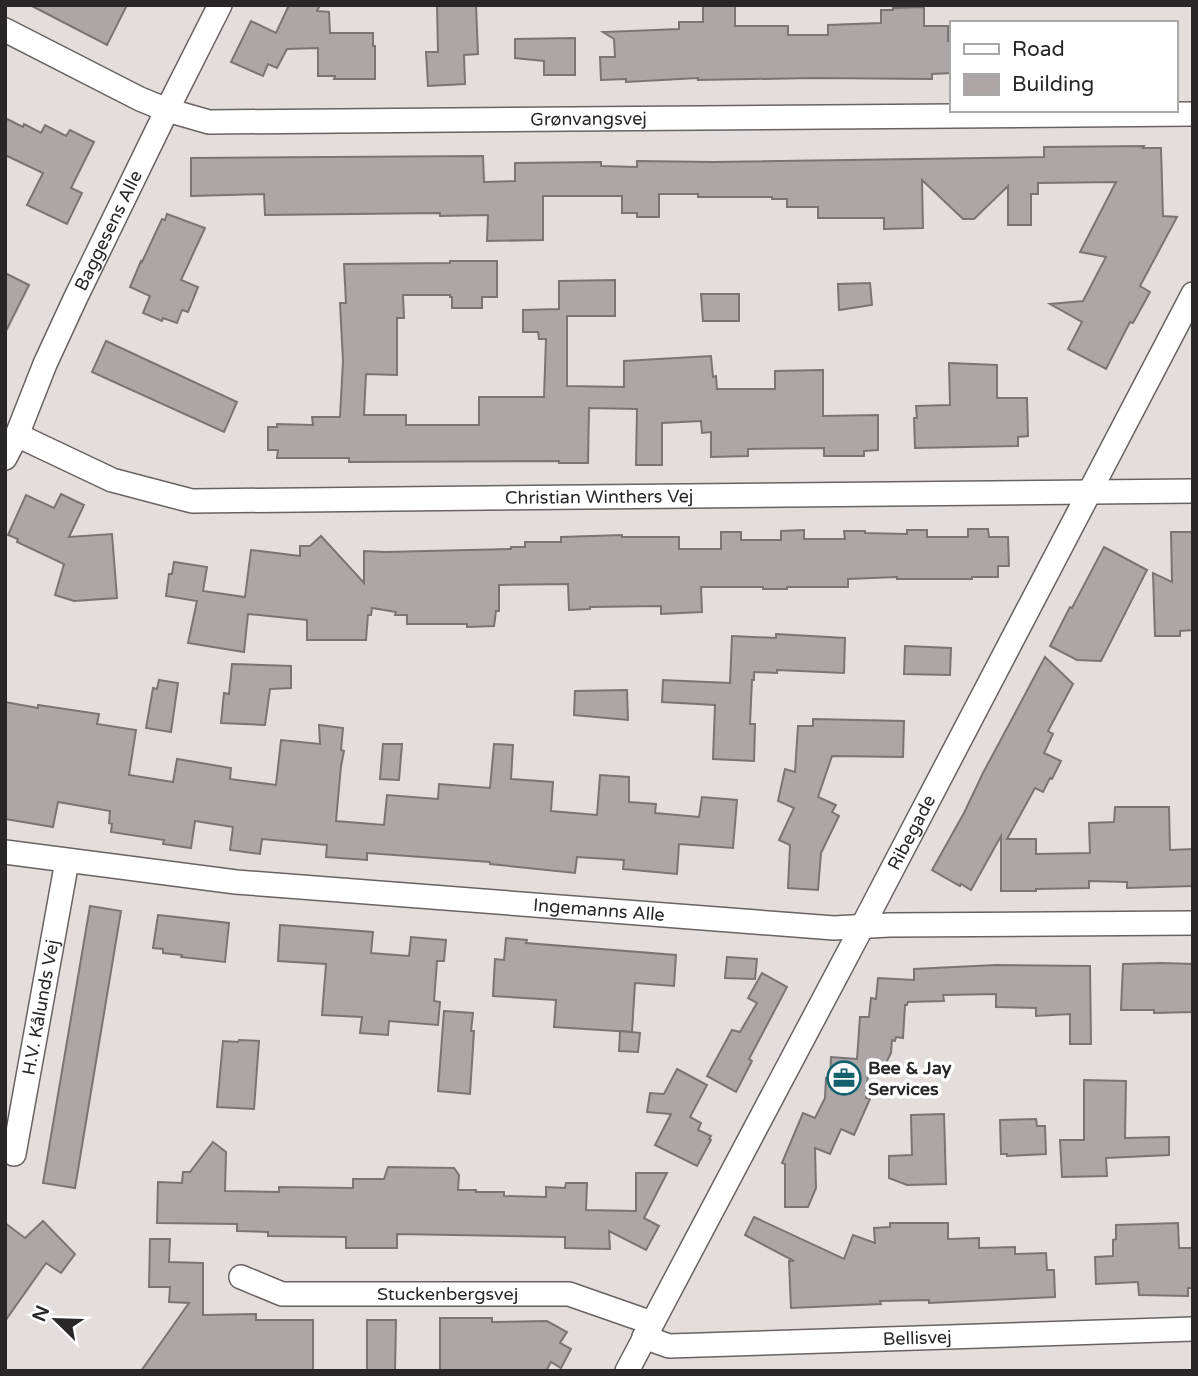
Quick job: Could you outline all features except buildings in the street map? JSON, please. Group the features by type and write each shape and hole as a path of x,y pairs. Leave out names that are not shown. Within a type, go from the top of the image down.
{"street":[{"name":"Baggesens Alle","path":"5,458 50,353 220,5"},
{"name":"Grønvangsvej","path":"5,30 140,99 209,122 1193,114"},
{"name":"Ribegade","path":"627,1371 1193,294"},
{"name":"Christian Winthers Vej","path":"17,435 112,480 192,501 1193,491"},
{"name":"Ingemanns Alle","path":"5,852 236,882 834,928 888,925 1193,923"},
{"name":"H.V. Kålunds Vej","path":"14,1154 67,861"},
{"name":"Stuckenbergsvej","path":"241,1277 282,1294 569,1294 648,1330"},
{"name":"Bellisvej","path":"648,1330 669,1346 1193,1329"}],"place":[{"name":"Bee & Jay Services","path":"844,1078"}]}
